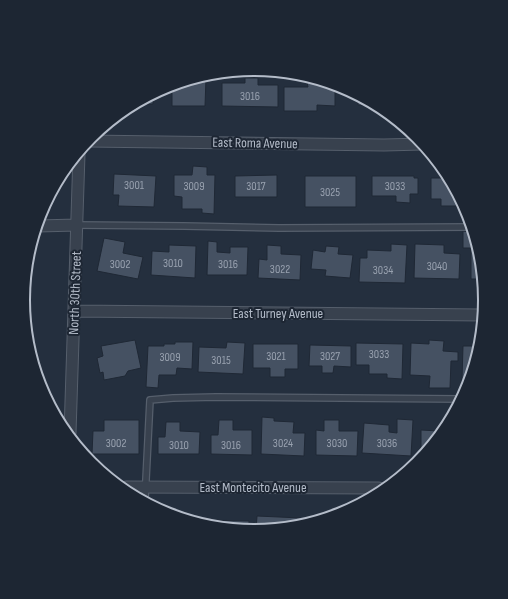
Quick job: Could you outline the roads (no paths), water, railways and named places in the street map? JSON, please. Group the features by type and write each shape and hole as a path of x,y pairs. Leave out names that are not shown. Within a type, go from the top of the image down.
{"street":[{"name":"East Roma Avenue","path":"96,141 415,144"},
{"name":"North 30th Street","path":"70,427 79,160"},
{"path":"42,226 77,225"},
{"name":"East Turney Avenue","path":"75,311 478,315"},
{"name":"East Montecito Avenue","path":"132,487 375,488"}],"lane":[{"path":"77,225 279,228 466,227"},
{"path":"145,495 150,400 216,397 455,399"}]}
